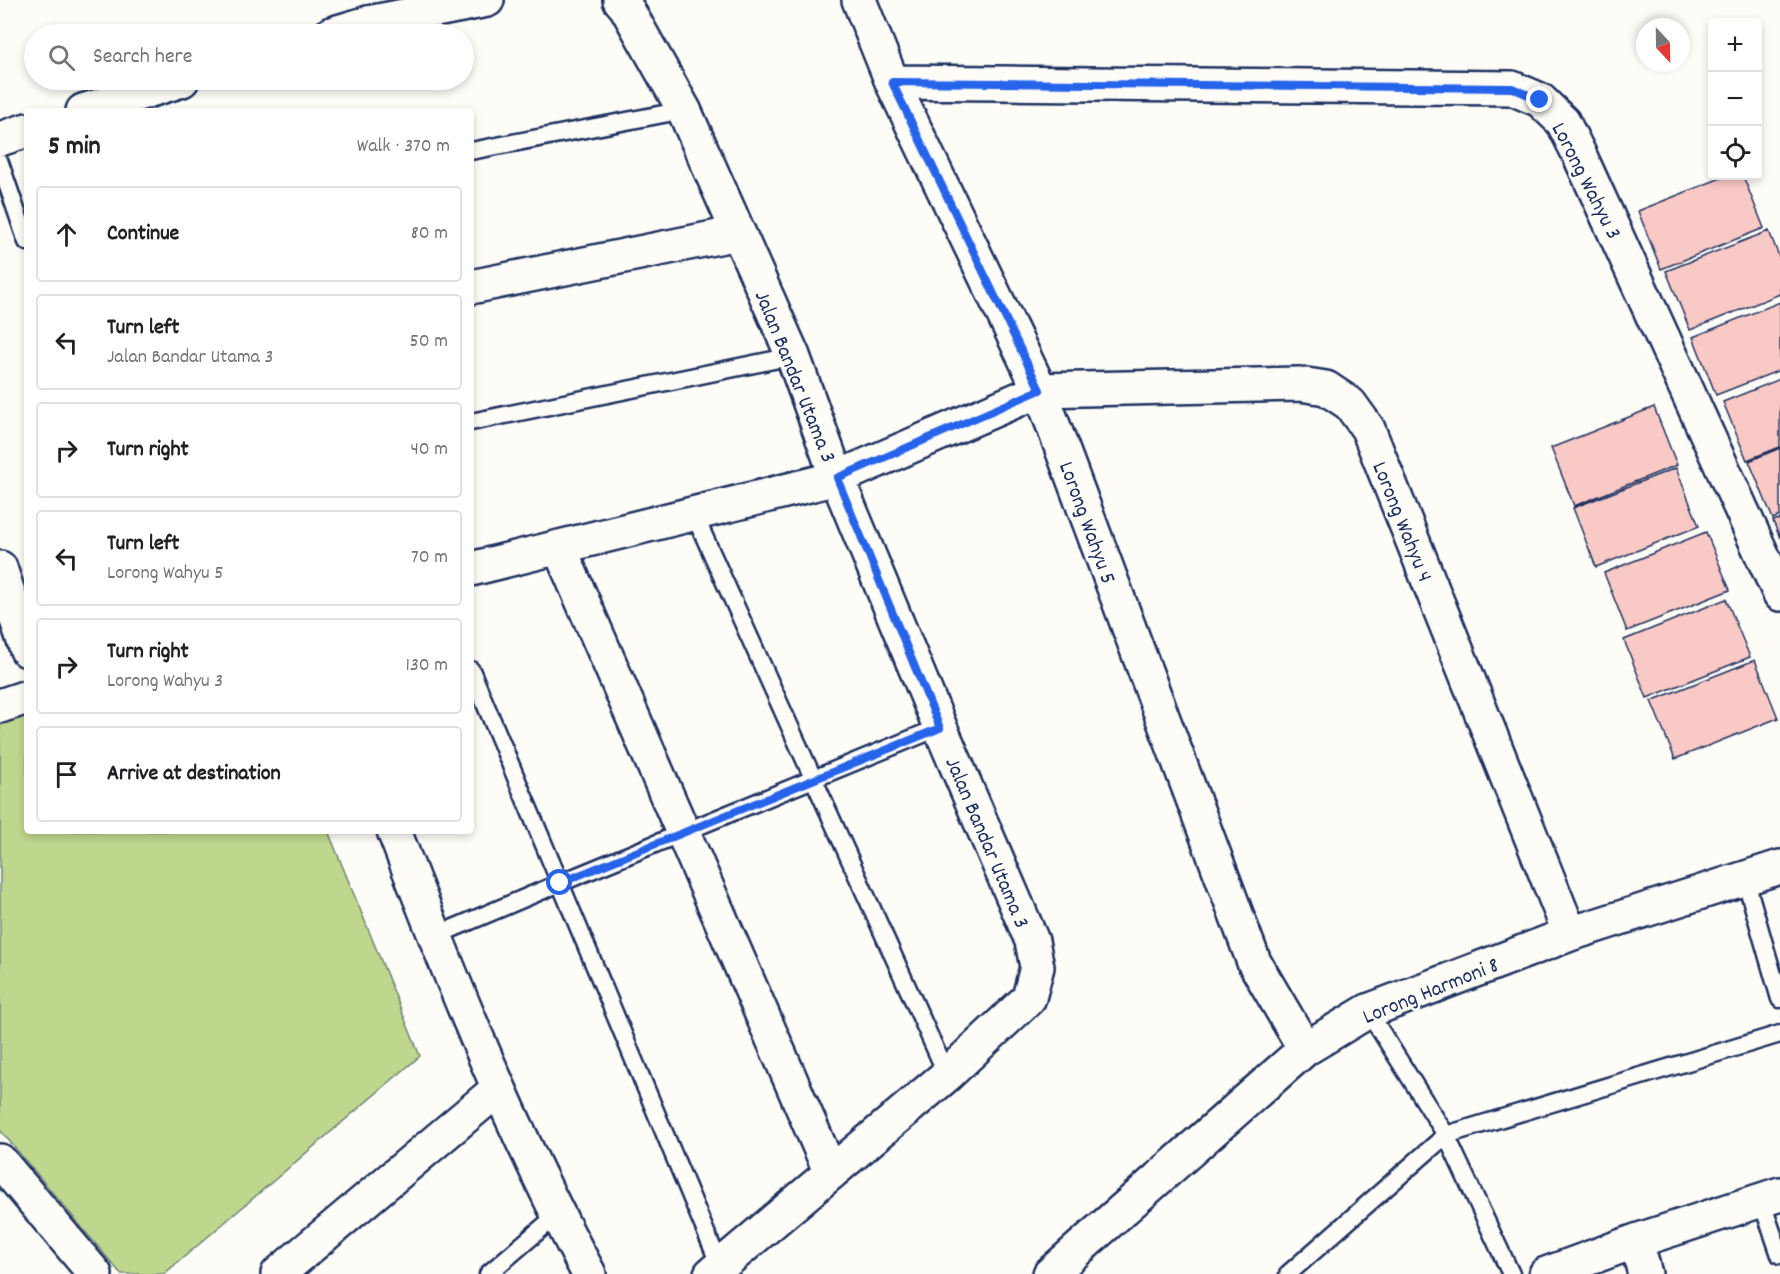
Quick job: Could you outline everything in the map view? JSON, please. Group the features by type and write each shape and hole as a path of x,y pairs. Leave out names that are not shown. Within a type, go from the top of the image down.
{"street":[{"path":"365,24 487,0"},
{"name":"Lorong Wahyu 5","path":"859,0 892,82 1040,390 1254,962 1305,1049"},
{"name":"Jalan Bandar Utama 3","path":"623,3 684,110 793,356 837,478 940,728 1032,941 1037,968 1029,998 947,1075 716,1270"},
{"name":"Lorong Wahyu 3","path":"892,82 1512,88 1540,100 1563,122 1579,154 1780,594"},
{"path":"102,108 140,102 163,90"},
{"path":"0,139 24,131"},
{"path":"474,286 738,233"},
{"name":"Lorong Wahyu 4","path":"1040,390 1300,384 1326,388 1350,404 1368,429 1570,934"},
{"path":"474,568 837,478 1040,390"},
{"path":"559,547 831,1173"},
{"path":"0,568 24,641"},
{"path":"0,706 24,698"},
{"path":"395,834 498,1089 557,1215 588,1274"},
{"name":"Lorong Harmoni 8","path":"1050,1274 1305,1049 1368,1011 1570,934 1780,867"},
{"path":"278,1274 498,1089"},
{"path":"0,1161 95,1274"},
{"path":"1546,1274 1636,1241 1771,1197"},
{"path":"1636,1241 1645,1274"}],"lane":[{"path":"474,150 684,110"},
{"path":"0,163 24,233"},
{"path":"474,421 793,356"},
{"path":"694,514 947,1075"},
{"path":"474,677 560,883 716,1270"},
{"path":"435,936 940,728"},
{"path":"1745,878 1780,999"},
{"path":"1368,1011 1446,1135 1511,1274"},
{"path":"1288,1274 1446,1135 1780,1034"},
{"path":"1771,1197 1780,1256"},
{"path":"488,1274 557,1215"}],"green space":[{"path":"24,716 24,834 329,834 420,1056 164,1274 121,1274 0,1130 0,724"}],"building":[{"path":"1716,180 1745,180 1764,228 1661,269 1638,211"},
{"path":"1769,231 1780,259 1780,294 1690,330 1666,271"},
{"path":"1780,302 1780,370 1716,395 1693,337"},
{"path":"1780,379 1780,447 1747,460 1723,402"},
{"path":"1654,407 1677,465 1574,506 1551,448"},
{"path":"1780,448 1780,516 1773,519 1749,461"},
{"path":"1676,468 1699,526 1596,567 1573,508"},
{"path":"1780,519 1780,538 1773,521"},
{"path":"1706,532 1730,590 1627,631 1604,573"},
{"path":"1726,599 1750,657 1647,698 1624,640"},
{"path":"1755,660 1778,718 1675,759 1651,701"}],"route":[{"path":"560,883 940,728 837,478 1040,390 892,82 1512,88 1540,100"}]}
